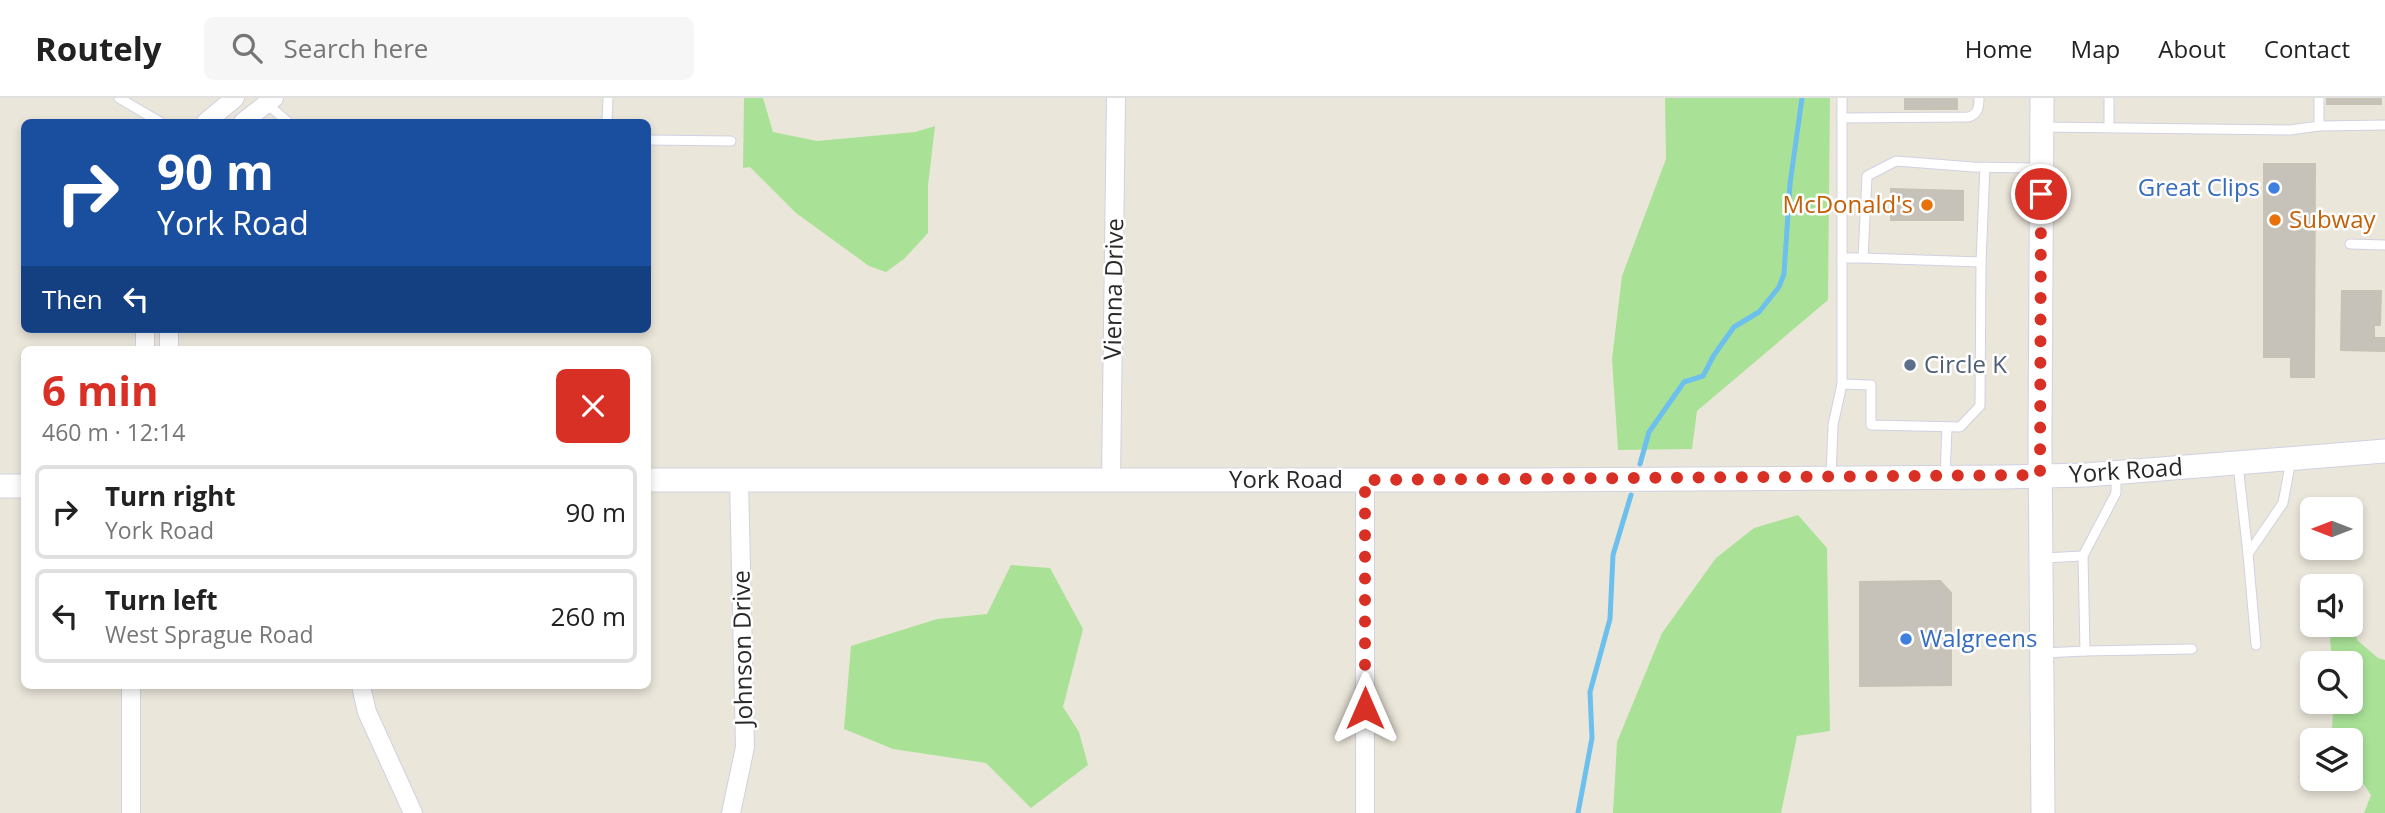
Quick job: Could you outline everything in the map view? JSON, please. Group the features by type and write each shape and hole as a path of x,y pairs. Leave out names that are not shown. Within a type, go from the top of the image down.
{"street":[{"path":"210,119 235,98"},
{"name":"Vienna Drive","path":"1111,480 1116,98"},
{"path":"2042,98 2040,475 2043,813"},
{"path":"247,119 270,101"},
{"name":"York Road","path":"651,480 1945,477 2116,473 2385,451"},
{"name":"Johnson Drive","path":"731,813 745,747 739,480"},
{"path":"1365,480 1365,813"},
{"path":"0,485 21,486"},
{"path":"131,689 131,813"},
{"path":"362,689 367,712 413,813"}],"lane":[{"path":"119,98 155,119"},
{"path":"607,119 608,98"},
{"path":"1831,478 1833,425 1842,384 1842,98"},
{"path":"1842,118 1968,117 1978,110 1979,98"},
{"path":"2109,98 2109,127"},
{"path":"2319,98 2319,126"},
{"path":"270,101 285,119"},
{"path":"2041,127 2290,130 2319,126 2385,125"},
{"path":"651,140 731,141"},
{"path":"1863,258 1867,176 1896,161 1973,167 2041,168"},
{"path":"1842,384 1871,385 1871,425 1960,427 1980,406 1985,167"},
{"path":"2350,244 2385,245"},
{"path":"1842,258 1981,262"},
{"path":"1945,477 1947,427"},
{"path":"2248,554 2283,503 2291,458"},
{"path":"2238,463 2256,645"},
{"path":"2085,651 2083,556 2116,493 2116,473"},
{"path":"2041,558 2083,556"},
{"path":"2042,653 2192,649"}],"green space":[{"path":"744,98 763,98 773,132 817,141 915,132 935,126 928,186 928,233 904,259 886,272 869,266 796,213 750,167 743,168"},
{"path":"1665,98 1830,98 1828,300 1697,411 1692,449 1618,450 1612,359 1622,276 1666,159"},
{"path":"1798,515 1827,548 1830,731 1797,736 1781,813 1613,813 1617,742 1662,633 1716,558 1754,528"},
{"path":"1011,565 1050,568 1083,629 1063,707 1079,732 1088,765 1031,808 986,763 893,749 844,729 851,646 937,619 987,614"},
{"path":"2330,637 2356,637 2378,658 2385,660 2385,813 2364,813 2371,795 2363,783 2363,728 2332,728 2333,714 2363,714 2363,651 2331,651"}],"building":[{"path":"1905,98 1957,98 1957,109 1905,109"},
{"path":"2327,98 2381,98 2381,104 2327,104"},
{"path":"2264,164 2315,164 2314,377 2291,377 2291,357 2264,357"},
{"name":"McDonald's","path":"1891,189 1963,191 1963,220 1891,220"},
{"path":"2342,291 2381,291 2380,325 2374,325 2374,338 2384,338 2384,351 2341,350"},
{"name":"Walgreens","path":"1940,581 1951,593 1951,685 1860,686 1860,582"}],"waterway":[{"path":"1640,464 1649,432 1684,382 1703,376 1734,327 1759,312 1779,287 1784,274 1790,184 1802,98"},
{"path":"1578,813 1592,738 1590,692 1610,619 1613,555 1631,495"}],"place":[{"name":"Great Clips","path":"2274,188"},
{"name":"McDonald's","path":"1927,205"},
{"name":"Subway","path":"2275,220"},
{"name":"Circle K","path":"1910,365"},
{"name":"Walgreens","path":"1906,639"}],"route":[{"path":"1365,708 1365,480 2040,475 2041,194"}]}
